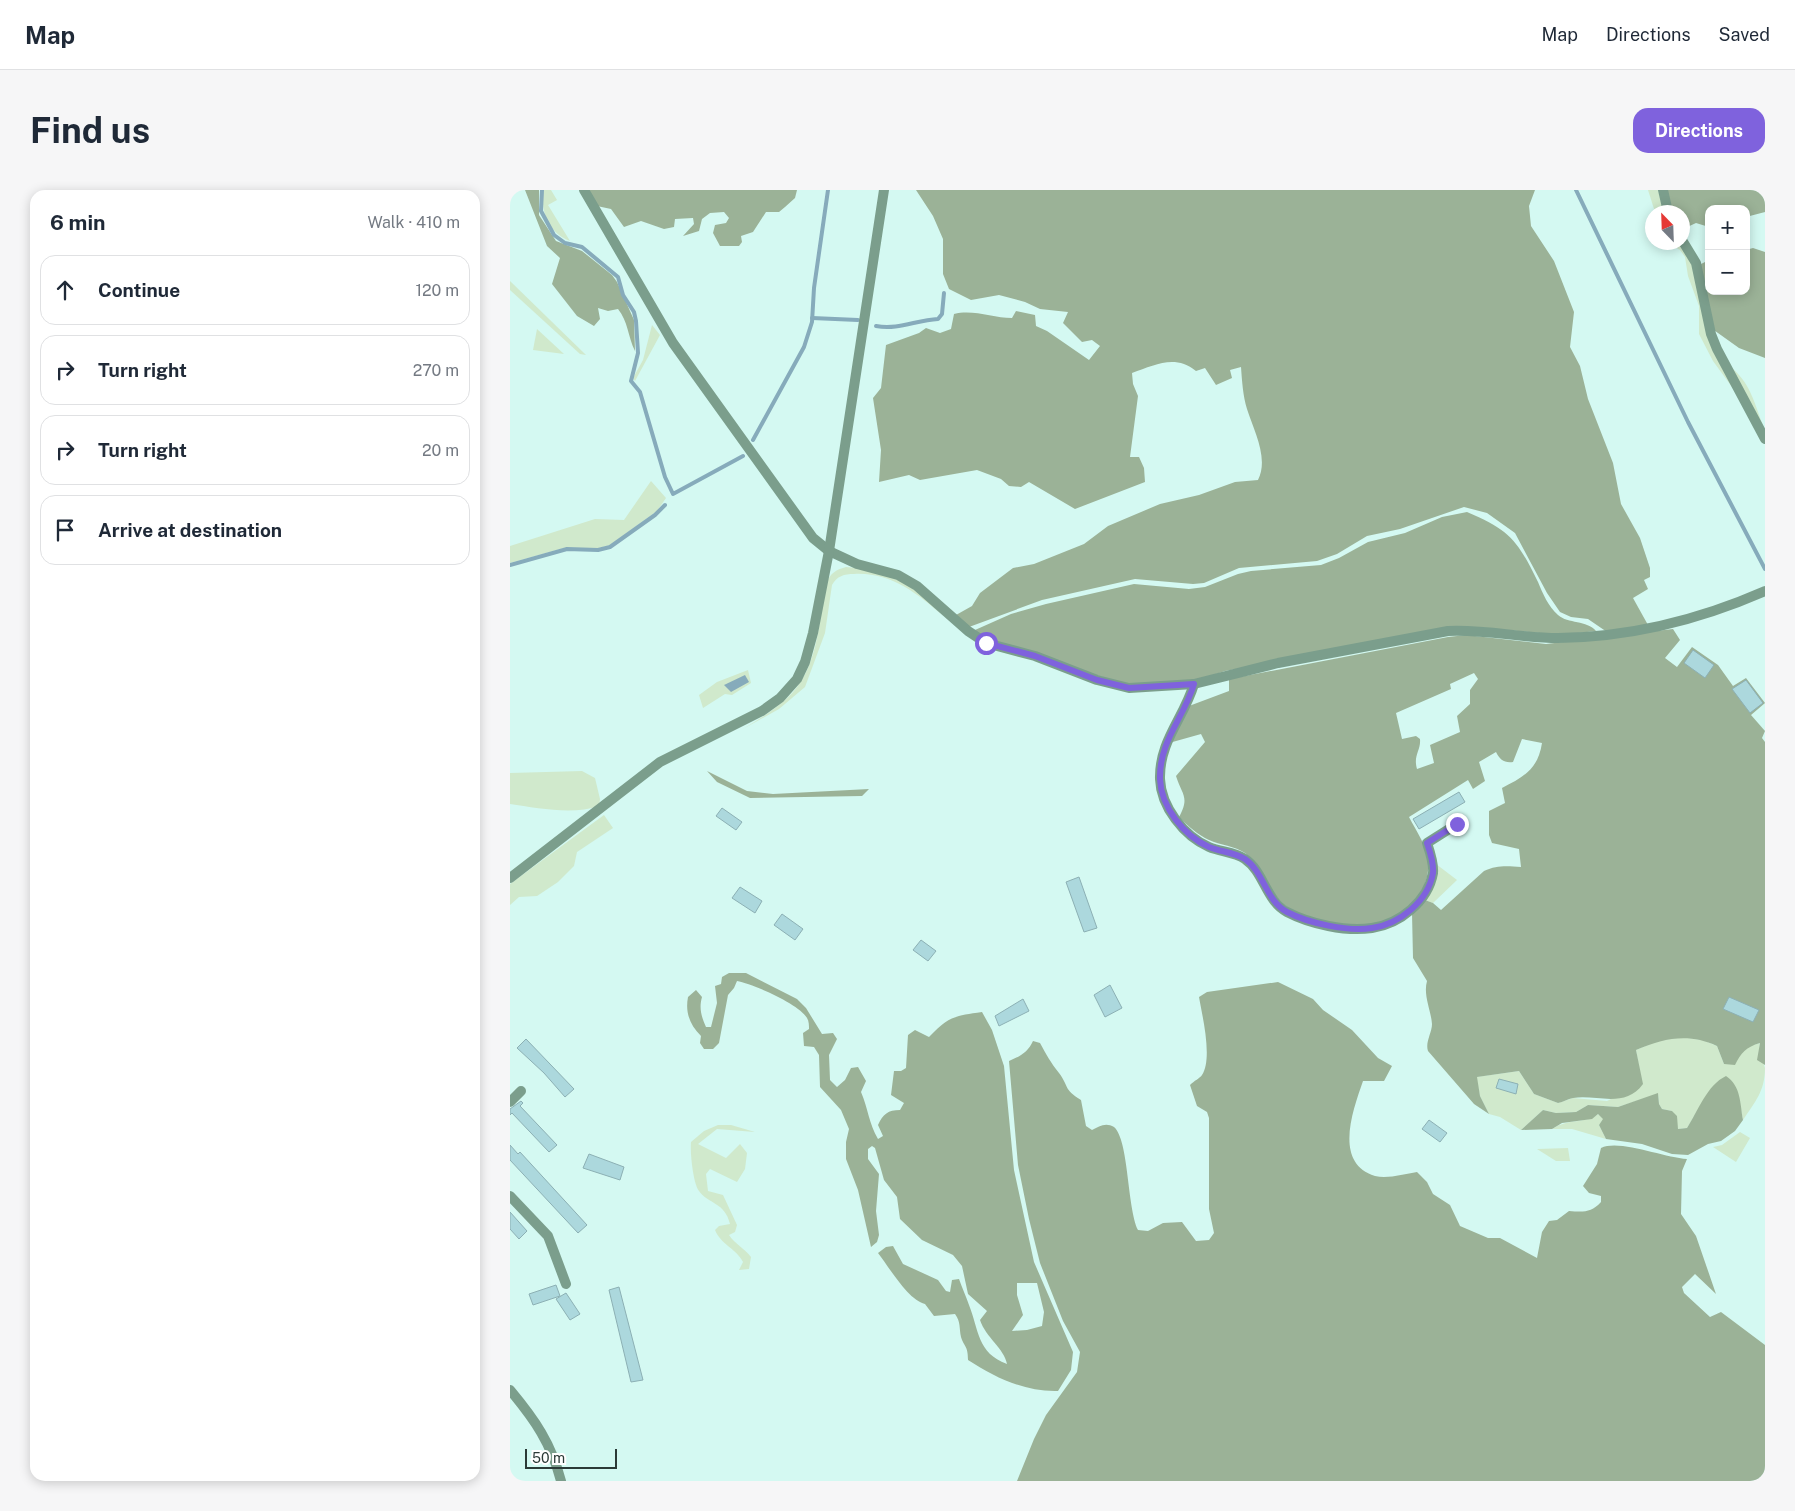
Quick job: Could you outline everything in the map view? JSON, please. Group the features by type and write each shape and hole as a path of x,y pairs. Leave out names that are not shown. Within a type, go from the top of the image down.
{"street":[{"path":"584,190 673,343 813,538 829,550 857,564 898,575 917,586 968,631 986,643 1035,656 1097,680 1129,688 1194,684 1278,663 1448,631 1474,630 1557,638 1647,630 1696,618 1765,591"},
{"path":"510,878 660,762 762,711 780,698 797,679 805,662 829,550 884,190"},
{"path":"1663,190 1666,205"},
{"path":"1688,250 1696,262 1711,334 1716,349 1765,439"},
{"path":"1194,684 1188,702 1169,733 1160,779 1164,798 1187,833 1209,847 1236,854 1247,860 1276,904 1286,911 1322,924 1355,928 1372,928 1387,924 1400,917 1423,898 1433,871 1427,843 1457,824"},
{"path":"510,1102 521,1091"},
{"path":"510,1196 548,1236 566,1284"},
{"path":"510,1390 535,1420 547,1441 561,1481"}],"green space":[{"path":"525,190 539,190 539,215 556,241 582,251 612,275 617,282 634,320 635,351 624,319 618,309 608,311 598,308 600,319 594,326 577,316 552,284 560,258 547,246"},
{"path":"543,190 551,190 557,200 548,205 570,241 562,237 551,227 543,206"},
{"path":"589,190 797,190 795,198 779,212 766,212 753,232 741,236 742,242 739,246 720,246 713,233 715,225 726,223 729,218 724,212 710,213 702,219 699,231 683,236 694,224 693,218 675,219 674,227 664,229 641,221 624,227 611,209 597,206"},
{"path":"916,190 1535,190 1529,206 1531,226 1554,261 1574,312 1570,347 1580,366 1588,399 1613,463 1621,504 1640,538 1650,568 1650,577 1644,580 1648,589 1633,598 1648,625 1607,632 1588,619 1571,617 1560,612 1547,593 1515,533 1487,513 1464,507 1400,529 1367,536 1337,554 1317,561 1239,568 1204,583 1193,584 1135,579 1042,600 969,627 956,615 972,606 980,593 1013,568 1034,564 1084,544 1108,526 1160,504 1199,495 1235,482 1258,480 1261,472 1261,454 1246,404 1241,367 1230,370 1232,378 1216,385 1205,368 1196,371 1188,366 1173,362 1132,373 1133,384 1138,396 1130,457 1139,457 1144,468 1145,482 1075,509 1029,482 1021,487 1009,486 1001,479 977,470 920,480 909,475 879,482 881,450 873,398 881,388 886,345 919,333 926,328 940,333 951,329 954,314 976,313 1012,318 1016,311 1035,315 1036,326 1047,331 1089,360 1100,346 1092,340 1082,342 1063,323 1068,312 1040,309 1025,302 999,295 971,300 949,289 943,274 943,239 933,216"},
{"path":"1648,190 1658,190 1662,205 1653,205"},
{"path":"1665,190 1765,190 1765,212 1750,216 1750,205 1705,205 1705,226 1696,223 1690,226 1690,205 1669,205"},
{"path":"1750,249 1765,252 1765,358 1739,348 1711,328 1699,265 1705,262 1705,295 1750,295"},
{"path":"1680,250 1685,250 1694,265 1701,298 1740,398 1713,361 1699,334 1699,306 1688,276 1685,257"},
{"path":"510,281 586,355 580,354 510,290"},
{"path":"652,325 660,335 635,381 633,378 643,360"},
{"path":"537,329 564,354 533,350"},
{"path":"1728,365 1742,378 1747,386 1764,428"},
{"path":"651,481 666,498 657,511 610,545 599,548 564,548 510,563 510,546 595,519 624,520"},
{"path":"1467,512 1494,525 1511,538 1531,568 1549,604 1558,615 1567,620 1588,625 1596,631 1560,635 1475,627 1225,671 1193,682 1128,685 988,641 975,630 1011,614 1134,584 1189,589 1205,587 1251,571 1321,565 1339,558 1368,542 1405,533 1442,517"},
{"path":"846,567 876,571 900,580 921,595 943,616 913,592 891,580 867,574 847,574 841,576 832,585 825,633 805,687 779,709 743,729 777,707 797,687 805,674 816,645 826,583 834,572"},
{"path":"1673,629 1680,640 1665,658 1677,667 1692,647 1718,665 1733,686 1746,678 1765,703 1751,715 1765,731 1762,738 1765,742 1765,1065 1757,1060 1760,1043 1744,1051 1735,1065 1724,1064 1717,1046 1707,1042 1686,1038 1667,1040 1636,1050 1643,1084 1636,1092 1619,1098 1582,1097 1558,1103 1534,1094 1519,1071 1477,1077 1480,1096 1489,1114 1474,1104 1428,1051 1427,1044 1432,1024 1427,997 1427,981 1413,958 1412,913 1425,900 1433,903 1441,910 1484,871 1507,866 1521,867 1519,849 1492,843 1489,835 1489,811 1505,803 1502,788 1529,771 1537,759 1542,743 1522,739 1513,762 1503,760 1496,752 1479,762 1485,781 1473,789 1468,780 1409,817 1427,856 1428,873 1425,884 1420,894 1405,910 1385,921 1374,924 1334,923 1296,912 1279,899 1258,867 1245,853 1205,838 1179,817 1184,805 1184,796 1176,776 1205,742 1201,734 1169,743 1189,706 1229,691 1229,679 1466,635 1546,644","holes":["1474,673 1478,679 1470,690 1470,704 1457,716 1460,732 1430,745 1434,763 1417,769 1416,757 1420,739 1416,736 1402,739 1396,713 1451,689 1450,684"]},
{"path":"748,670 751,683 732,695 725,694 703,708 699,695 717,682"},
{"path":"582,771 595,778 600,799 599,806 589,809 567,810 543,809 510,804 510,773"},
{"path":"707,771 747,791 773,794 869,789 862,796 750,798 717,782"},
{"path":"604,815 613,828 577,852 574,866 558,882 537,896 519,897 510,905 510,884"},
{"path":"1436,864 1457,880 1433,903 1425,900"},
{"path":"729,973 746,973 797,999 806,1008 822,1034 833,1033 837,1039 829,1055 830,1080 837,1087 845,1080 851,1068 858,1067 866,1081 861,1092 878,1139 883,1136 878,1125 882,1118 886,1113 900,1110 904,1103 891,1095 894,1071 901,1071 906,1068 908,1035 915,1030 929,1037 953,1018 982,1012 992,1030 1004,1066 1014,1170 1034,1262 1073,1352 1071,1370 1058,1391 1034,1389 1011,1383 989,1373 968,1360 967,1349 961,1337 959,1322 955,1314 934,1316 925,1304 912,1296 899,1282 878,1253 886,1247 893,1246 903,1264 938,1280 946,1291 950,1292 952,1280 959,1279 984,1347 990,1354 1007,1364 980,1320 987,1311 968,1294 962,1266 953,1255 922,1240 900,1219 897,1197 884,1180 875,1148 872,1146 868,1149 868,1159 879,1174 876,1211 879,1235 877,1242 871,1247 858,1190 846,1159 846,1142 849,1129 841,1110 820,1087 819,1055 814,1047 804,1046 803,1033 809,1029 809,1026 808,1019 802,1013 775,995 737,981 728,995 719,1043 713,1049 704,1049 700,1043 701,1036 689,1018 687,1008 688,997 696,990 702,997 702,1016 706,1027 711,1027 717,1003 715,986 721,984 722,977","holes":["1017,1283 1037,1283 1044,1312 1042,1326 1012,1331 1023,1315 1017,1295"]},
{"path":"1278,982 1313,999 1323,1010 1352,1030 1378,1058 1392,1066 1384,1081 1363,1081 1351,1120 1349,1134 1350,1148 1354,1160 1362,1169 1380,1177 1417,1172 1427,1182 1433,1194 1450,1205 1460,1226 1488,1238 1500,1238 1537,1258 1542,1232 1549,1221 1557,1220 1569,1211 1590,1210 1601,1202 1601,1196 1589,1193 1583,1186 1597,1164 1601,1148 1609,1146 1630,1147 1687,1159 1682,1171 1681,1214 1696,1236 1716,1294 1695,1274 1682,1287 1684,1293 1710,1317 1721,1312 1765,1345 1765,1481 1017,1481 1046,1415 1077,1372 1080,1352 1063,1321 1040,1263 1029,1219 1018,1165 1009,1061 1024,1053 1033,1041 1040,1043 1069,1090 1081,1100 1086,1126 1092,1130 1105,1125 1114,1127 1123,1145 1134,1220 1138,1230 1148,1231 1163,1223 1182,1222 1196,1241 1209,1240 1214,1233 1209,1209 1209,1118 1207,1112 1197,1106 1190,1085 1202,1075 1207,1058 1206,1036 1199,997 1207,992"},
{"path":"1681,1037 1703,1040 1717,1046 1724,1064 1749,1046 1760,1043 1760,1054 1765,1068 1765,1076 1761,1090 1752,1108 1743,1120 1741,1110 1709,1092 1687,1128 1678,1129 1672,1111 1662,1109 1659,1104 1658,1094 1618,1107 1588,1105 1576,1112 1556,1113 1543,1110 1521,1130 1500,1117 1489,1114 1480,1096 1476,1077 1519,1071 1534,1094 1558,1103 1573,1098 1607,1101 1642,1084 1636,1050 1657,1041"},
{"path":"1726,1076 1735,1085 1737,1090 1743,1120 1735,1131 1721,1141 1708,1144 1688,1155 1672,1154 1642,1144 1606,1139 1599,1125 1603,1119 1598,1114 1592,1119 1562,1123 1552,1129 1521,1130 1543,1110 1556,1113 1576,1112 1588,1105 1618,1107 1658,1093 1659,1104 1662,1109 1672,1111 1677,1116 1678,1129 1687,1128 1708,1092 1719,1080"},
{"path":"1598,1114 1604,1119 1599,1125 1606,1139 1572,1129 1552,1129 1564,1123 1588,1119"},
{"path":"718,1125 731,1125 755,1132 717,1129 698,1144 726,1158 740,1144 747,1153 745,1169 737,1182 710,1169 706,1174 708,1191 723,1195 737,1225 735,1232 729,1235 751,1257 749,1269 739,1270 743,1262 740,1257 715,1230 719,1226 730,1224 728,1217 720,1207 707,1199 699,1191 694,1175 691,1142 704,1131"},
{"path":"1740,1132 1750,1138 1736,1162 1713,1147 1722,1145"},
{"path":"1568,1148 1570,1161 1556,1161 1537,1149"}],"water":[{"path":"745,675 749,682 731,692 724,685"}],"building":[{"path":"1693,650 1714,665 1705,678 1684,663"},
{"path":"1746,680 1763,703 1750,713 1732,689"},
{"path":"1459,792 1465,802 1419,829 1413,819"},
{"path":"722,808 742,822 736,830 716,816"},
{"path":"1079,877 1097,928 1084,932 1066,882"},
{"path":"740,887 762,901 755,913 732,898"},
{"path":"782,914 803,929 795,940 774,925"},
{"path":"921,940 936,951 928,961 913,950"},
{"path":"1110,985 1122,1008 1105,1017 1094,995"},
{"path":"1729,997 1759,1010 1753,1022 1723,1009"},
{"path":"1023,999 1029,1011 999,1026 995,1016"},
{"path":"526,1039 574,1089 565,1097 544,1073 517,1048"},
{"path":"1499,1079 1518,1084 1516,1094 1496,1088"},
{"path":"521,1101 523,1103 520,1106 557,1145 549,1152 512,1113 510,1115 510,1109"},
{"path":"1429,1120 1447,1133 1440,1142 1422,1129"},
{"path":"510,1145 518,1154 520,1152 587,1225 578,1233 510,1160"},
{"path":"589,1154 624,1167 620,1180 583,1168"},
{"path":"510,1212 527,1231 519,1239 510,1229"},
{"path":"556,1285 560,1296 533,1305 529,1294"},
{"path":"619,1287 643,1380 631,1382 609,1290"},
{"path":"566,1293 580,1314 570,1320 556,1299"}],"waterway":[{"path":"542,190 541,211 554,235 565,243 582,247 618,277 623,295 634,312 638,353 631,381 640,392 665,477 673,494 743,456"},
{"path":"753,440 804,347 812,322 814,288 828,190"},
{"path":"1576,190 1688,422 1765,569"},
{"path":"876,326 892,327 938,319 942,314 944,293"},
{"path":"812,318 858,320"},
{"path":"510,565 567,549 598,550 610,547 655,515 665,505"}],"route":[{"path":"986,643 1035,656 1097,680 1129,688 1159,688 1194,684 1188,702 1169,733 1160,779 1164,798 1187,833 1209,847 1236,854 1247,860 1276,904 1304,919 1322,924 1372,928 1387,924 1400,917 1423,898 1429,885 1433,871 1427,843 1457,824"}]}
